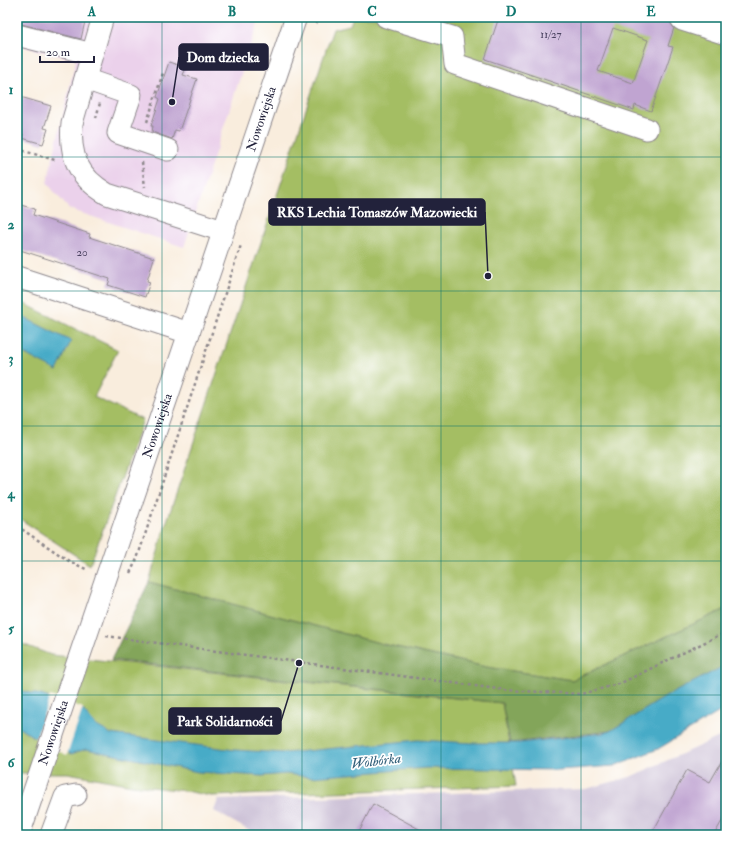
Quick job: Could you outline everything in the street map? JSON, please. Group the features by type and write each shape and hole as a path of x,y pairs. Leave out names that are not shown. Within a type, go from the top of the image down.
{"street":[{"path":"103,17 72,123 71,141 75,159 84,176 95,187 107,194 224,231"},
{"name":"Nowowiejska","path":"18,835 296,17"},
{"path":"386,17 452,37 455,64 647,128"},
{"path":"680,17 682,20 726,34"},
{"path":"17,36 92,54"},
{"path":"85,79 131,95 118,133 168,150"},
{"path":"17,277 189,333"},
{"path":"51,835 65,797 76,795"}],"path":[{"path":"148,93 155,96"},
{"path":"17,149 79,166"},
{"path":"17,526 70,561 105,578"},
{"path":"101,635 505,690 580,694 619,684 726,632"}],"shaded area":[{"path":"17,17 260,17 184,247 69,209 47,183 76,60 17,45"},
{"path":"726,734 726,835 257,835 214,811 218,800 586,789 630,777"}],"green space":[{"path":"353,17 726,17 726,609 572,680 486,667 383,644 149,582 166,524 333,29 350,25"},
{"path":"17,300 118,350 94,397 143,420 90,565 17,517"},
{"path":"149,582 383,644 486,667 572,680 726,609 726,665 610,731 510,743 502,703 111,660"},
{"path":"17,642 51,655 502,703 516,786 211,796 185,791 132,785 68,773 17,773"}],"water":[{"path":"17,314 71,341 57,371 17,350"},
{"name":"Wolbórka","path":"726,665 726,708 658,749 614,766 558,770 426,768 311,777 286,774 262,776 198,772 86,749 71,754 34,737 17,727 17,690 41,695 83,710 95,725 111,734 235,750 285,753 418,740 473,743 520,743 610,731 667,696"}],"pier":[{"path":"50,696 83,708 67,755 35,740"}],"building":[{"path":"17,17 86,17 81,39 17,23"},
{"path":"499,17 662,17 668,19 674,28 668,46 673,47 651,111 635,105 634,110 485,59","holes":["613,28 648,40 633,83 598,71"]},
{"path":"169,62 186,68 183,75 197,79 179,131 175,130 172,139 152,132 153,126 151,126 160,99 157,97"},
{"path":"17,96 51,106 44,128 48,129 43,144 22,138 23,134 17,132"},
{"path":"17,204 35,209 33,215 90,234 89,237 154,258 147,281 150,282 145,297 108,285 110,279 17,249"},
{"path":"726,754 726,814 714,835 651,835 687,770 710,782"},
{"path":"373,804 430,835 357,835"}],"place":[{"name":"Dom dziecka","path":"172,102"},
{"name":"RKS Lechia Tomaszów Mazowiecki","path":"488,276"},
{"name":"Park Solidarności","path":"299,663"}]}
